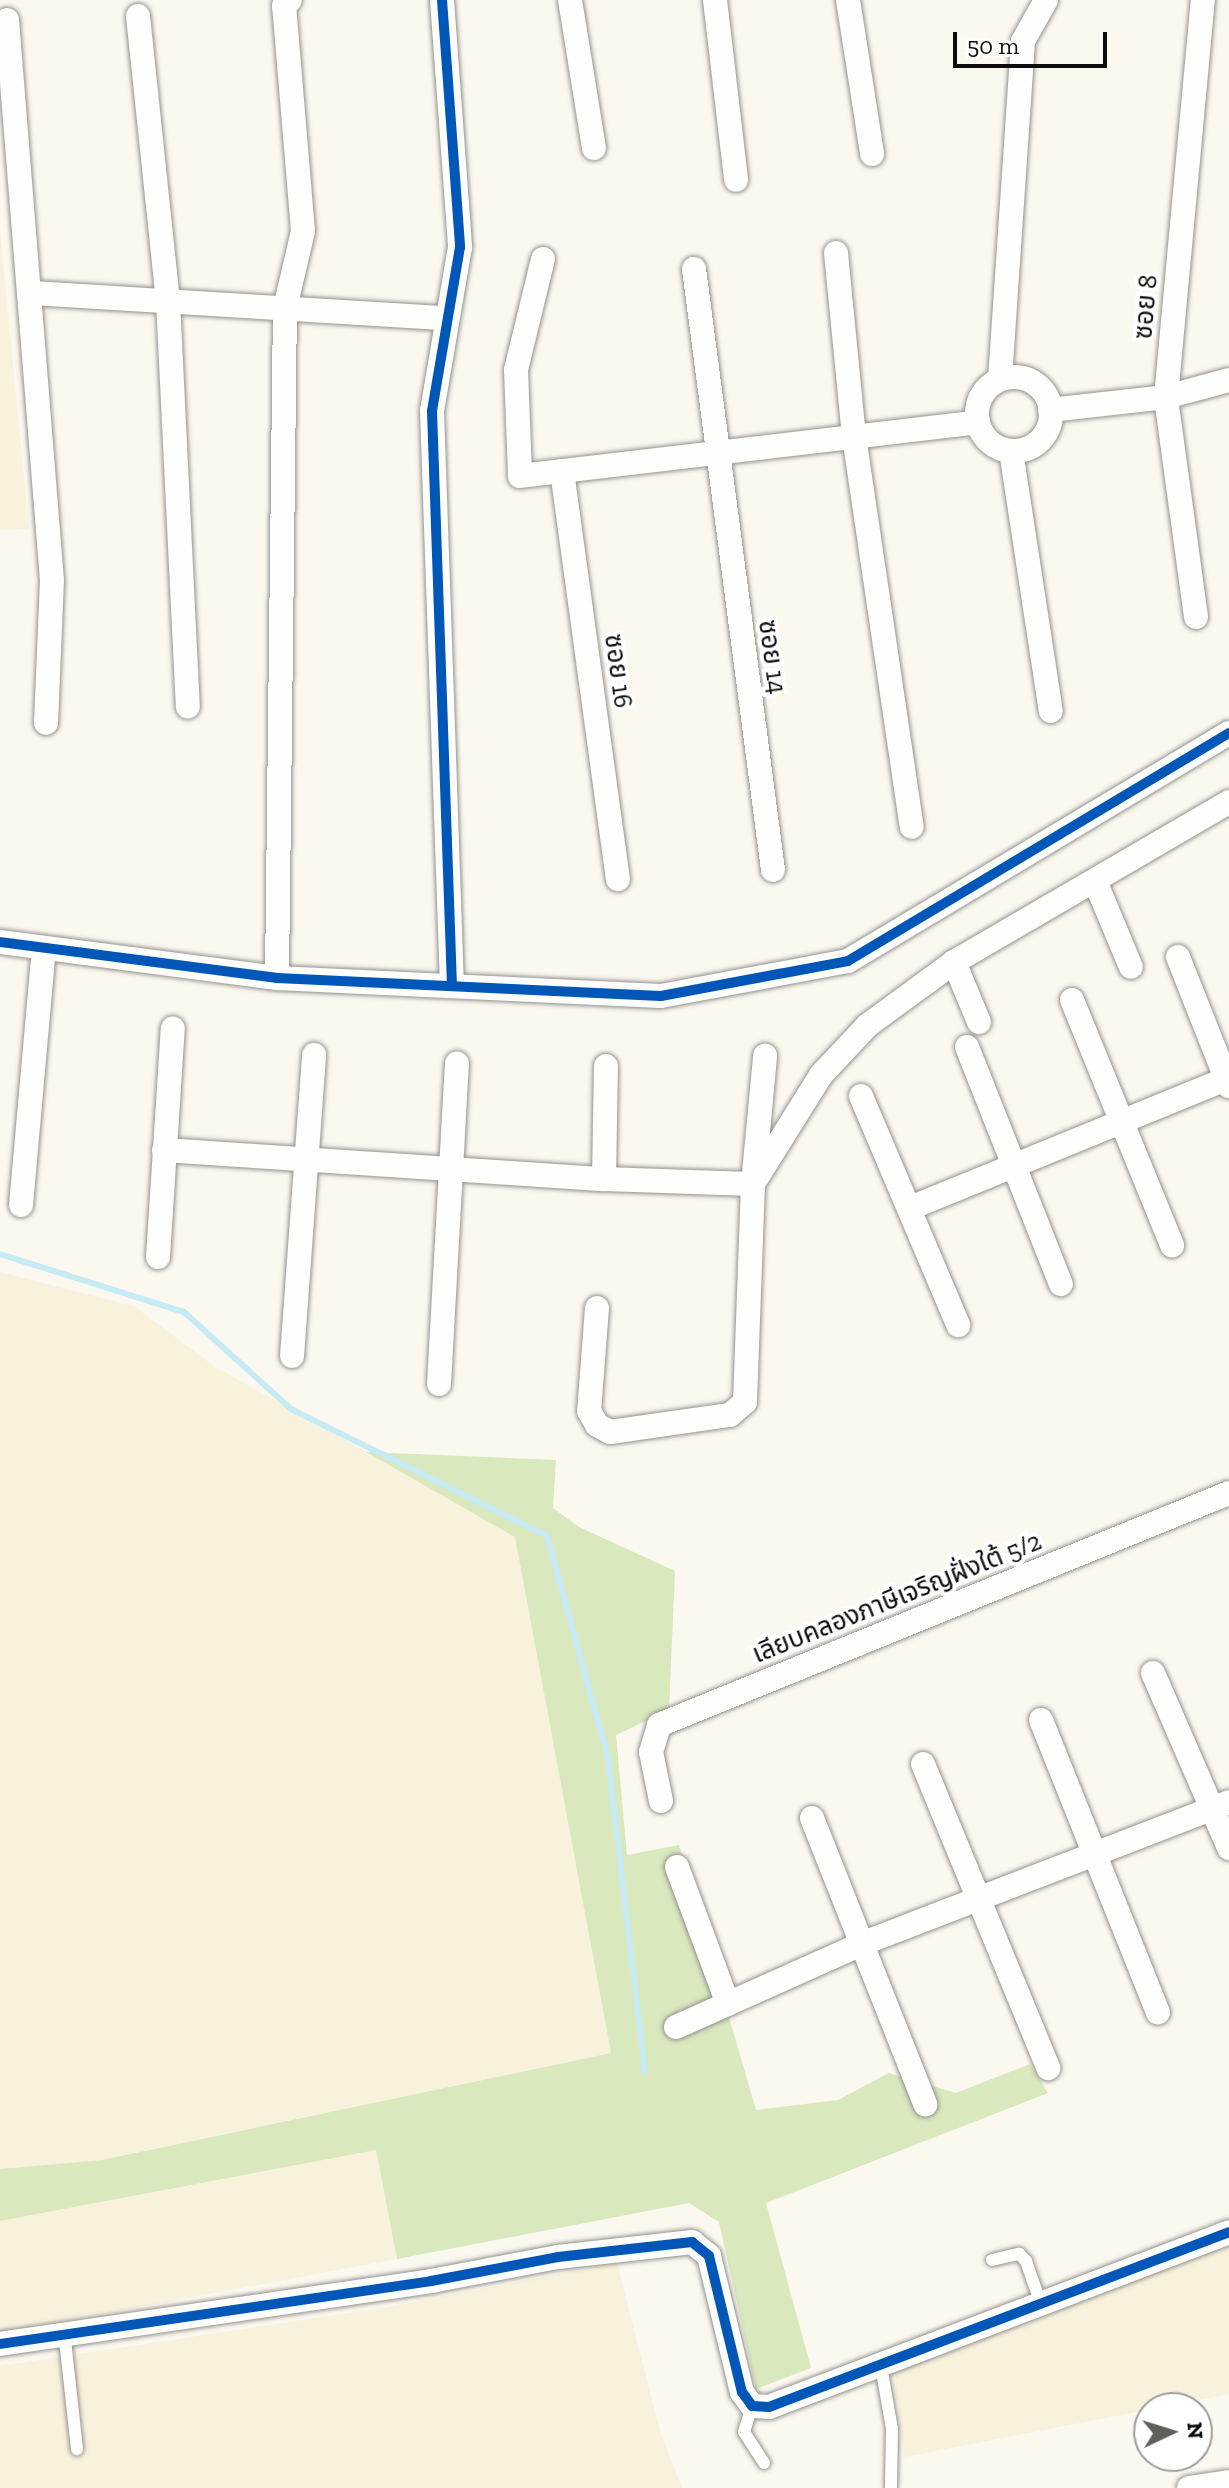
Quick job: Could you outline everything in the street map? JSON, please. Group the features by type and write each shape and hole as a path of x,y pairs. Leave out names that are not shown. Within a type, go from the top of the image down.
{"street":[{"path":"277,978 285,308 303,231 284,6 290,0"},
{"path":"442,0 460,247 445,318 432,411 452,986"},
{"path":"570,0 594,148"},
{"path":"715,0 736,180"},
{"path":"848,0 872,154"},
{"name":"ซอย 8","path":"1196,617 1166,397 1203,0"},
{"path":"1000,379 1023,41 1044,1"},
{"path":"138,16 168,301 188,707"},
{"path":"7,20 32,293 52,580 46,723"},
{"path":"836,253 854,436 912,827"},
{"path":"543,259 516,370 520,476 978,422"},
{"name":"ซอย 14","path":"694,269 715,452 773,870"},
{"path":"32,293 445,318"},
{"path":"1000,379 1027,379 1039,386 1050,410 1049,423 1036,444 1011,451 995,446 978,422 983,392 1000,379"},
{"path":"1050,410 1166,397 1229,380"},
{"path":"1011,451 1051,711"},
{"name":"ซอย 16","path":"562,471 618,879"},
{"path":"0,942 277,978 661,996 848,961 1229,733"},
{"path":"753,1184 830,1065 868,1025 954,962 1228,805"},
{"path":"1095,881 1131,967"},
{"path":"21,1205 44,949"},
{"path":"910,1208 1228,1081 1178,957"},
{"path":"954,962 979,1022"},
{"path":"1072,1000 1119,1123 1172,1245"},
{"path":"158,1257 173,1028"},
{"path":"967,1047 1061,1284"},
{"path":"292,1356 314,1055"},
{"path":"597,1308 589,1411 597,1425 610,1432 730,1415 745,1402 753,1184 765,1056"},
{"path":"439,1384 457,1064"},
{"path":"604,1179 606,1066"},
{"path":"861,1096 958,1325"},
{"path":"164,1150 450,1166 604,1179 753,1184"},
{"name":"เลียบคลองภาษีเจริญฝั่งใต้ 5/2","path":"661,1801 651,1752 659,1725 1229,1493"},
{"path":"1153,1673 1220,1806 1229,1848"},
{"path":"1041,1720 1158,2012"},
{"path":"923,1764 1048,2068"},
{"path":"676,2027 864,1943 1220,1806"},
{"path":"812,1818 864,1943 925,2104"},
{"path":"677,1867 728,2004"},
{"path":"0,2344 64,2331 431,2281 558,2257 692,2242 709,2256 742,2392 752,2406 769,2407 1229,2232"},
{"path":"1189,2488 1229,2482"}],"lane":[{"path":"992,2260 1019,2254 1026,2261 1041,2304"},
{"path":"64,2331 77,2449"},
{"path":"881,2366 892,2429 891,2488"},
{"path":"752,2406 744,2432 764,2463"}],"shaded area":[{"path":"0,230 29,529 0,530"},
{"path":"0,1272 134,1306 214,1366 515,1536 611,2053 102,2160 0,2169"},
{"path":"376,2150 397,2259 0,2333 0,2221"},
{"path":"1229,2242 1229,2394 1213,2397 1213,2392 1133,2392 1133,2413 905,2457 893,2373"},
{"path":"617,2263 660,2431 682,2488 0,2488 0,2366 387,2307"}],"green space":[{"path":"366,1452 556,1460 553,1508 579,1527 675,1571 669,1710 616,1735 627,1855 679,1845 756,2110 838,2100 889,2073 956,2093 1030,2064 1048,2093 766,2203 811,2368 756,2389 719,2222 689,2203 397,2259 376,2150 0,2221 0,2169 102,2160 611,2053 515,1537"}],"waterway":[{"path":"0,1254 184,1312 291,1409 547,1536 608,1758 645,2072"}],"cycle path":[{"path":"442,0 460,247 432,411 452,986"},
{"path":"0,942 277,978 661,996 848,961 1229,733"},
{"path":"0,2344 431,2281 558,2257 692,2242 709,2256 742,2392 752,2406 769,2407 1229,2232"}]}
